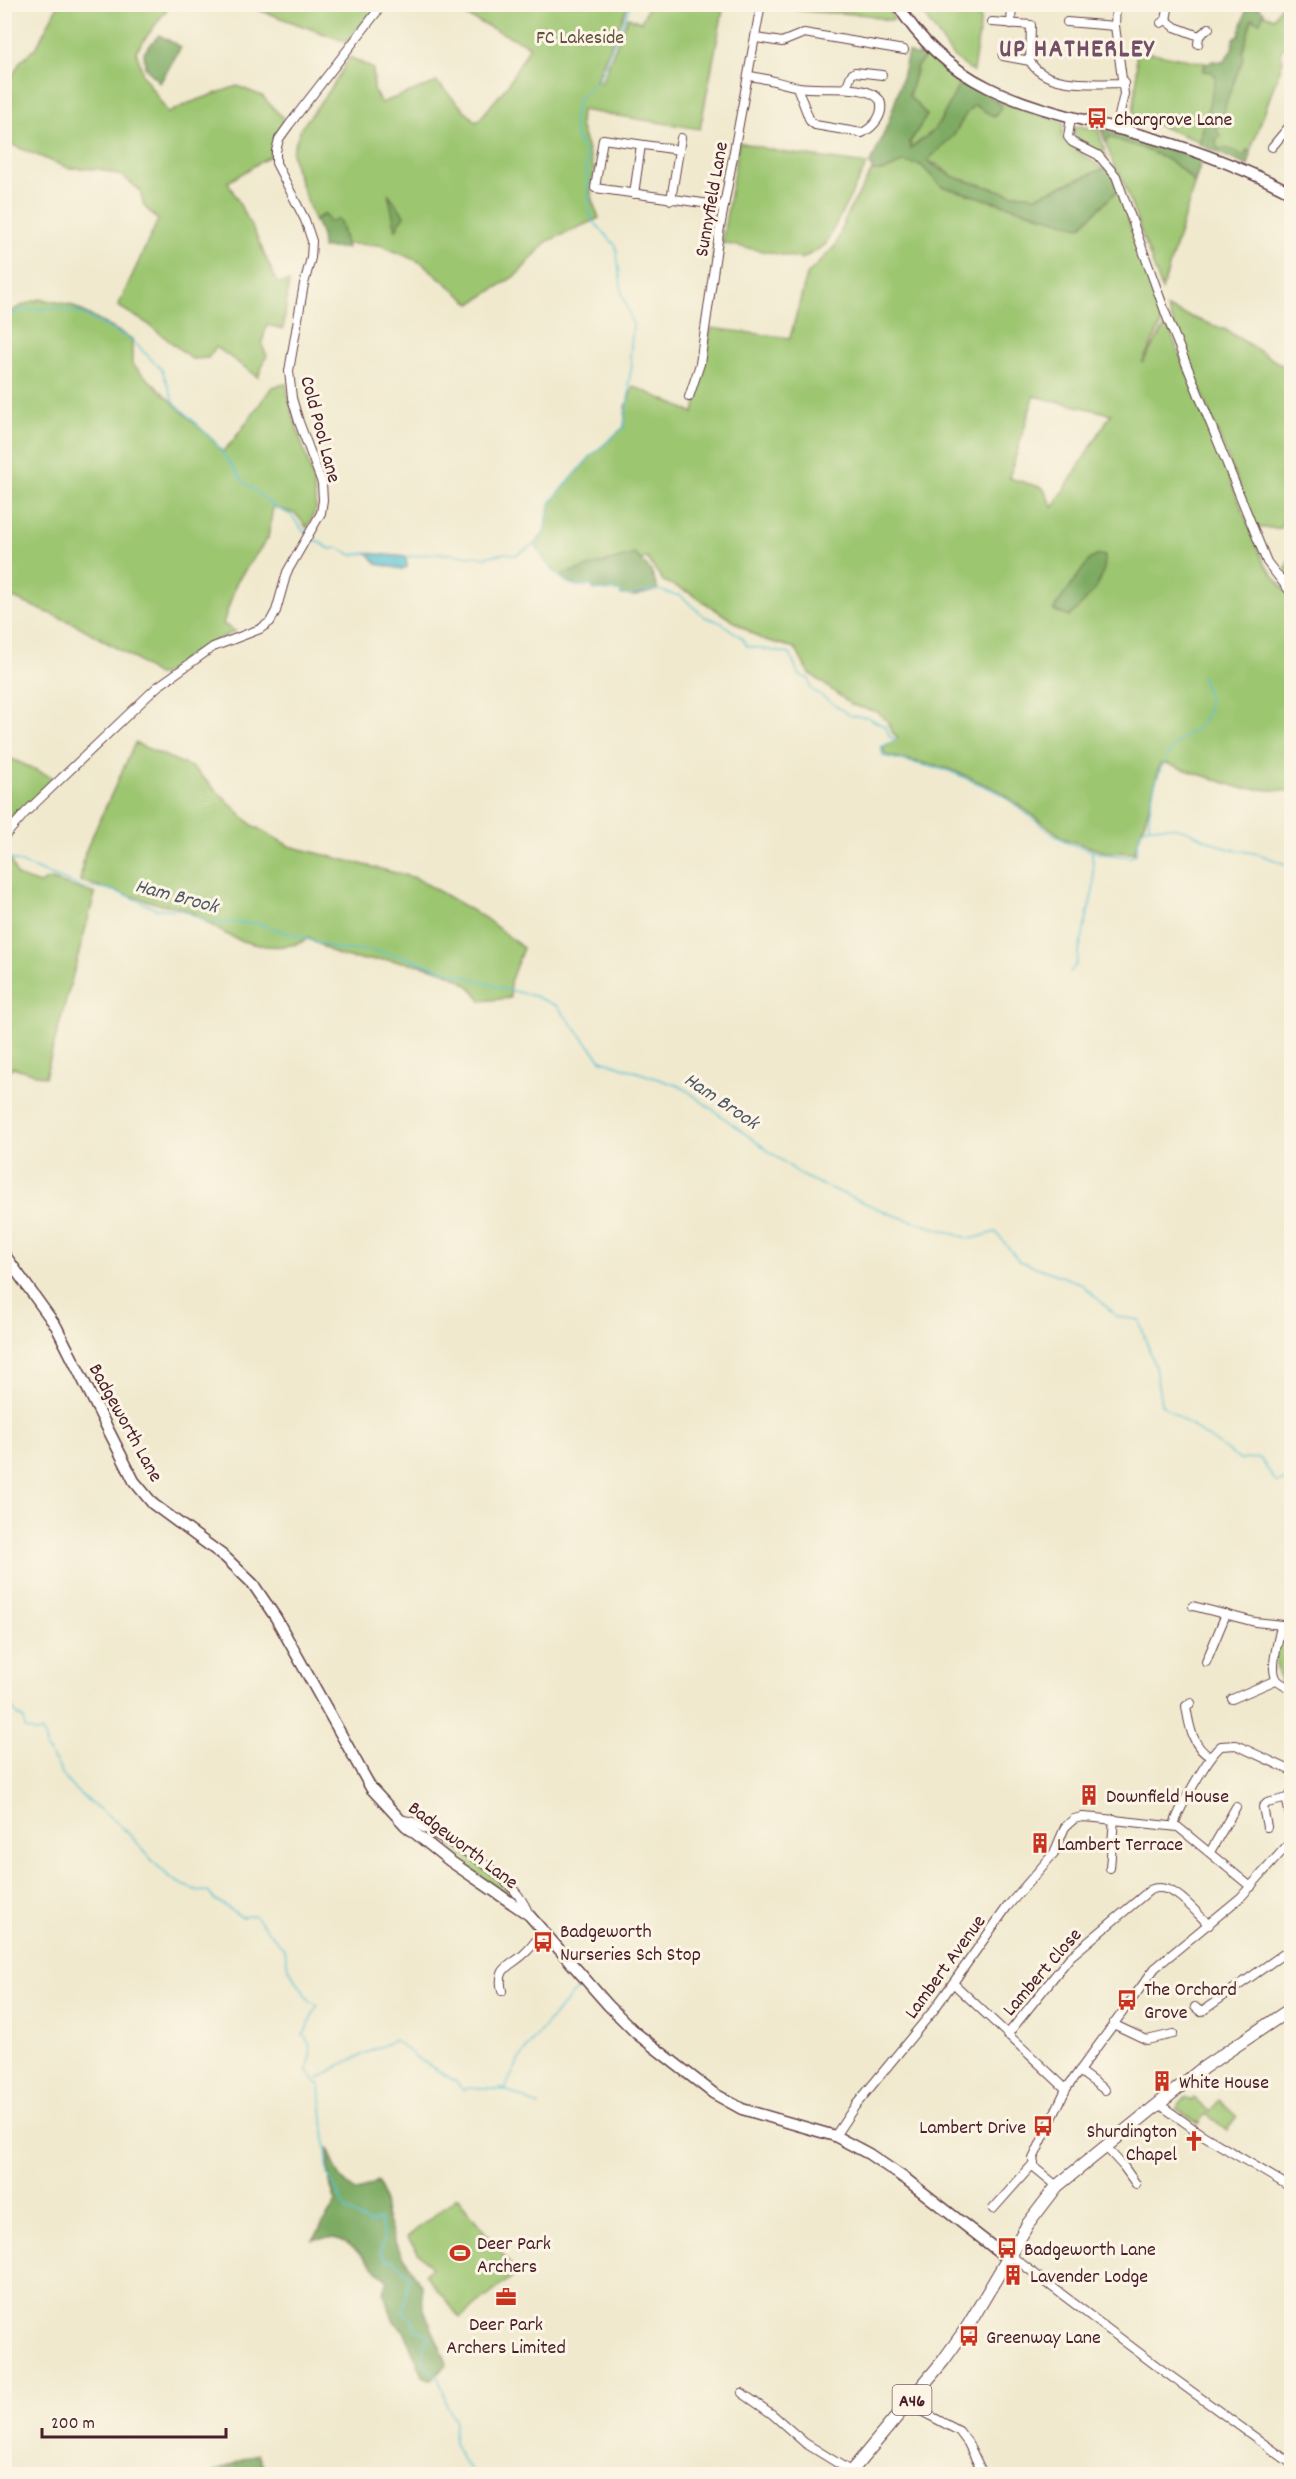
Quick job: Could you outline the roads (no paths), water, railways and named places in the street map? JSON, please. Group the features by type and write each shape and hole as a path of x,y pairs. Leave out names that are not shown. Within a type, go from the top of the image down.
{"main road":[{"name":"A46","path":"850,2473 908,2404 968,2326 1041,2206 1058,2186 1203,2068 1291,2009"}],"street":[{"name":"Cold Pool Lane","path":"4,837 26,812 157,687 213,647 260,629 270,622 276,611 287,572 321,513 322,483 299,422 292,398 289,371 304,284 311,258 312,241 305,220 276,163 276,151 279,139 289,125 383,4"},
{"name":"Sunnyfield Lane","path":"689,398 700,364 724,206 761,4"},
{"path":"897,4 916,32 932,48 974,81 1015,101 1209,156 1292,193"},
{"path":"1011,24 1012,4"},
{"path":"1116,4 1115,26 1124,94 1116,129"},
{"path":"1169,4 1163,22 1199,40 1209,28"},
{"path":"1083,23 1084,13"},
{"path":"992,22 1031,25 1030,61 1039,73 1061,81 1124,83"},
{"path":"1067,22 1115,26"},
{"path":"756,38 782,42 804,33 904,50"},
{"path":"1003,56 1030,61"},
{"path":"846,88 851,75 855,72 882,75"},
{"path":"749,76 797,87 846,88 870,92 876,95 881,103 881,112 875,123 862,134 815,125 810,121 797,87"},
{"path":"1071,117 1068,137 1072,142 1098,155 1116,176 1167,317 1267,562 1292,594"},
{"path":"1273,147 1292,123"},
{"path":"670,200 681,138"},
{"path":"679,150 603,139 595,188 724,206"},
{"path":"634,194 642,145"},
{"name":"Badgeworth Lane","path":"4,1254 56,1326 134,1481 153,1504 225,1557 253,1584 276,1618 371,1788 398,1819 428,1844 529,1915 608,2005 636,2032 712,2094 742,2109 835,2136 908,2180 1009,2256"},
{"path":"1193,1606 1255,1622 1292,1626"},
{"path":"1206,1662 1226,1614"},
{"path":"1276,1680 1275,1658 1281,1625"},
{"path":"1276,1680 1292,1689"},
{"path":"1232,1700 1276,1680"},
{"path":"1185,1704 1191,1734 1206,1754 1211,1757"},
{"path":"1174,1825 1211,1757 1221,1746 1233,1744 1292,1771"},
{"path":"1267,1827 1263,1807 1267,1803 1290,1794 1292,1825"},
{"path":"1210,1852 1236,1807"},
{"name":"Lambert Avenue","path":"835,2136 855,2106 913,2037 1006,1907 1054,1853 1065,1827 1078,1818 1114,1819"},
{"path":"398,1819 413,1822 489,1867 525,1902 529,1915"},
{"path":"1110,1868 1114,1819 1174,1825 1186,1832 1251,1887"},
{"path":"1058,2186 1036,2170 1033,2164 1034,2156 1066,2090 1160,1963 1209,1925 1251,1887 1292,1840"},
{"name":"Lambert Close","path":"1007,2035 1070,1957 1147,1892 1157,1887 1171,1890 1209,1925"},
{"path":"502,1991 500,1979 504,1970 524,1954 544,1931"},
{"path":"1201,2012 1292,1948"},
{"path":"953,1983 1066,2090"},
{"path":"1113,2024 1147,2040 1173,2034"},
{"path":"1079,2071 1105,2090"},
{"path":"1159,2104 1201,2134 1292,2187"},
{"path":"1105,2146 1136,2184"},
{"path":"993,2209 1033,2164"},
{"path":"1009,2256 1292,2464"},
{"path":"742,2393 772,2414 805,2443 850,2473"},
{"path":"908,2404 959,2431 968,2443 983,2475"}],"water":[{"path":"368,553 406,557 407,567 402,569 377,564"}],"waterway":[{"path":"406,557 437,553 485,557 505,553 516,555 535,544 544,533 551,502 591,456 624,427 632,365 630,357 633,325 622,293 616,246 592,220 589,208 586,155 575,136 574,117 578,99 598,81 631,4"},
{"path":"4,317 23,310 58,308 80,313 132,340 162,370 174,402 214,441 243,481 273,506 291,515 305,533"},
{"path":"311,537 330,549 339,548 352,555 368,553"},
{"path":"535,544 557,575 572,585 589,584 595,590 620,591 621,595 656,590 680,595 705,617 720,622 742,638 747,646 790,654 799,675 809,679 811,689 851,716 867,717 886,727 889,736 896,740 881,747 883,756 949,771 1000,793 1068,843 1103,854 1131,857 1136,854 1139,835 1144,827 1173,827 1226,848 1259,854 1292,867"},
{"path":"1149,826 1153,794 1164,761 1176,744 1197,728 1206,715 1208,699 1202,675"},
{"path":"1070,972 1076,965 1094,886 1092,851"},
{"name":"Ham Brook","path":"4,856 83,888 104,888 129,896 156,909 181,909 210,923 257,923 341,950 365,950 401,956 501,988 534,996 557,1006 601,1060 682,1087 804,1177 893,1215 971,1239 996,1232 1019,1261 1080,1283 1118,1317 1139,1320 1155,1367 1161,1404 1240,1460 1260,1458 1276,1482 1292,1479"},
{"path":"4,1696 17,1715 24,1719 25,1729 38,1733 41,1731 45,1737 46,1749 72,1787 122,1827 159,1868 181,1884 208,1892 214,1899 242,1917 254,1915 285,1950 288,1968 311,2002 318,2005 303,2035 310,2047 308,2070 315,2083 320,2085 328,2174 346,2210 369,2224 380,2219 384,2239 380,2252 387,2260 393,2260 410,2276 403,2312 412,2319 415,2330 429,2337 424,2343 424,2365 437,2376 443,2389 446,2404 455,2421 454,2443 472,2474"},
{"path":"318,2079 342,2064 395,2040 417,2058 455,2081 463,2090 469,2088 505,2090 511,2075 528,2048 579,1987"},
{"path":"500,2087 539,2106"}],"place":[{"name":"Chargrove Lane","path":"1097,118"},
{"name":"Downfield House","path":"1089,1795"},
{"name":"Lambert Terrace","path":"1040,1843"},
{"name":"Badgeworth Nurseries Sch Stop","path":"543,1942"},
{"name":"The Orchard Grove","path":"1127,2000"},
{"name":"White House","path":"1162,2081"},
{"name":"Lambert Drive","path":"1043,2126"},
{"name":"Shurdington Chapel","path":"1194,2141"},
{"name":"Badgeworth Lane","path":"1007,2248"},
{"name":"Deer Park Archers","path":"460,2253"},
{"name":"Lavender Lodge","path":"1013,2275"},
{"name":"Deer Park Archers Limited","path":"506,2297"},
{"name":"Greenway Lane","path":"969,2336"}],"district":[{"name":"UP HATHERLEY","path":"1077,47"}],"park label":[{"name":"FC Lakeside","path":"580,36"}]}
